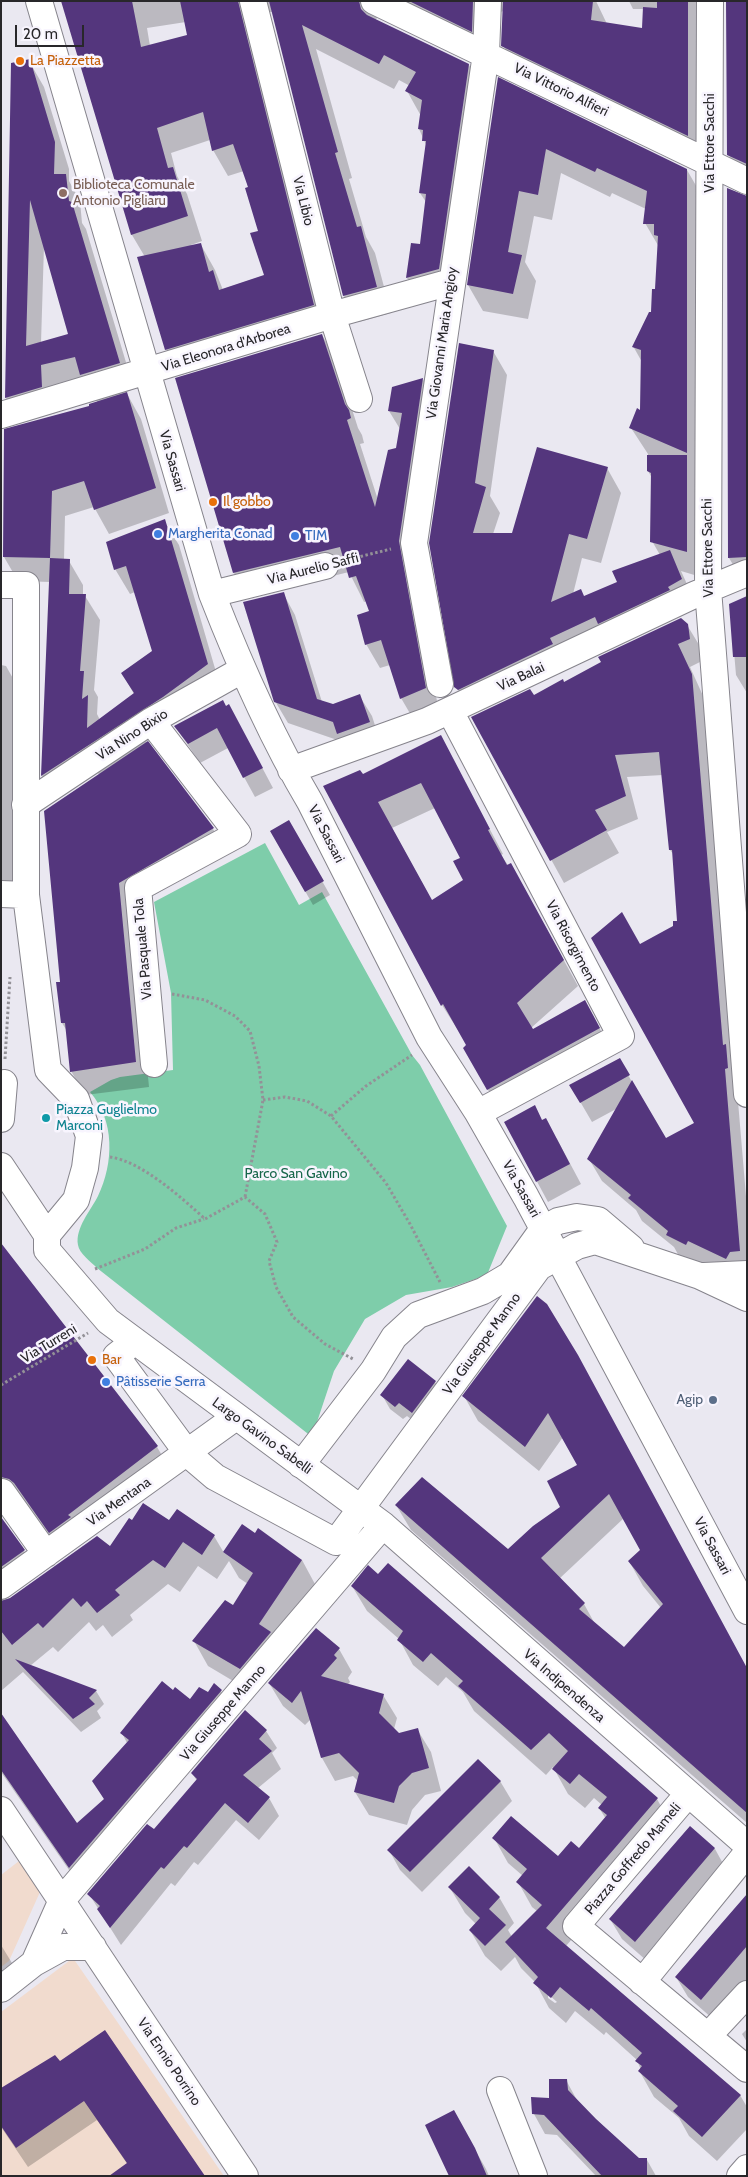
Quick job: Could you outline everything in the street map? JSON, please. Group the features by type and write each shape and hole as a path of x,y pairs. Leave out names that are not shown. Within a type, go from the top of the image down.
{"street":[{"name":"Via Sassari","path":"39,1 212,594 242,670 291,770 310,802 430,1037 478,1113 543,1229 745,1605"},
{"name":"Via Libio","path":"253,1 332,315 359,399"},
{"name":"Via Vittorio Alfieri","path":"374,1 747,181"},
{"name":"Via Giovanni Maria Angioy","path":"440,684 414,543 486,54 488,1"},
{"name":"Via Ettore Sacchi","path":"710,1 708,589 747,1094"},
{"name":"Via Eleonora d'Arborea","path":"1,415 146,373 332,315 451,282"},
{"name":"Via Aurelio Saffi","path":"212,594 325,566"},
{"name":"Via Balai","path":"291,770 450,711 747,572"},
{"path":"1,585 26,585 25,805 14,894 48,1070 76,1099 89,1136 85,1168 76,1200 47,1235 1,1166"},
{"name":"Via Nino Bixio","path":"25,805 151,721 242,670"},
{"name":"Via Risorgimento","path":"450,711 621,1036 478,1113"},
{"name":"Via Pasquale Tola","path":"151,721 238,834 138,888 154,1064"},
{"path":"1,1119 4,1083"},
{"path":"543,1229 558,1222 577,1217 598,1220 640,1255"},
{"name":"Via Giuseppe Manno","path":"301,1465 372,1371 394,1337 418,1315 483,1291 510,1274 543,1229"},
{"name":"Largo Gavino Sabelli","path":"47,1235 46,1250 108,1321 383,1525"},
{"name":"Via Giuseppe Manno","path":"188,1454 215,1477 336,1542 539,1267 576,1246 595,1241 700,1276 747,1298"},
{"path":"700,1276 747,1274"},
{"path":"747,1279 745,1286 747,1298"},
{"path":"135,1341 116,1356 188,1454"},
{"name":"Via Mentana","path":"1,1586 188,1454 236,1417"},
{"path":"2,1492 46,1554"},
{"name":"Via Giuseppe Manno","path":"34,1964 62,1900 383,1525"},
{"name":"Via Indipendenza","path":"383,1525 747,1844"},
{"name":"Piazza Goffredo Mameli","path":"688,1794 576,1926 747,2069"},
{"name":"Via Ennio Porrino","path":"1,1810 245,2176"},
{"path":"642,1982 747,1853"},
{"path":"1,1989 34,1964 63,1947 93,1947"},
{"path":"708,2036 747,1994"},
{"path":"500,2090 534,2176"},
{"path":"740,2176 747,2168"}],"path":[{"name":"Via Aurelio Saffi","path":"325,566 414,543"},
{"path":"147,989 205,1000 235,1016 250,1031 259,1066 262,1100 245,1196"},
{"path":"331,1116 366,1086 412,1055 430,1037"},
{"path":"262,1100 285,1097 307,1101 331,1116 386,1184 410,1224 443,1288"},
{"path":"87,1153 122,1158 161,1183 205,1219"},
{"path":"71,1279 145,1249 176,1228 205,1219 245,1196"},
{"path":"245,1196 265,1214 276,1242 269,1262 276,1287 294,1317 325,1344 372,1371"},
{"name":"Via Turreni","path":"1,1385 108,1321"}],"shaded area":[{"path":"19,1861 40,1892 9,1961 1,1967 1,1875"},
{"path":"73,1958 224,2176 1,2176 1,2012"}],"green space":[{"name":"Parco San Gavino","path":"265,843 299,905 322,892 412,1055 420,1065 507,1226 487,1275 452,1287 406,1295 365,1319 334,1371 312,1437 97,1268 83,1254 78,1245 81,1226 98,1196 107,1170 109,1156 108,1129 104,1115 90,1092 120,1077 173,1070 171,993 154,902"}],"building":[{"path":"61,1 132,1 141,47 187,35 180,1 238,1 314,305 165,350 137,257 201,243 209,272 213,270 219,290 264,275 250,233 258,231 245,188 248,187 233,144 212,151 203,112 157,128 168,168 173,167 188,216 131,235"},
{"path":"269,1 359,1 361,9 367,15 469,64 439,269 406,278 411,243 420,244 426,194 419,193 426,141 422,141 423,130 418,129 422,100 405,91 416,72 384,55 379,64 302,25 338,152 335,153 357,227 361,226 377,287 343,296"},
{"path":"409,1 473,1 472,32"},
{"path":"503,1 593,1 591,20 642,28 643,7 657,8 657,1 688,1 688,136 501,46"},
{"path":"726,1 747,1 747,164 727,155"},
{"path":"30,59 55,142 54,174 66,174 69,201 72,202 120,363 80,375 75,357 41,365 42,387 5,398 11,63","holes":["30,200 68,334 26,346"]},
{"path":"498,77 687,169 687,453 629,428 637,408 640,410 641,350 632,347 649,312 651,312 652,289 655,289 658,236 654,235 654,224 643,224 647,191 597,168 595,172 546,149 538,195 519,191 508,252 522,255 513,294 467,285"},
{"path":"727,188 747,196 747,557 728,558"},
{"path":"322,334 345,404 349,410 351,418 347,420 375,507 388,450 396,448 402,413 388,411 392,387 423,378 399,541 426,688 400,699 381,640 365,645 357,615 369,611 356,576 349,578 340,547 233,573 175,378"},
{"path":"459,343 494,350 475,483 486,487 473,533 512,533 537,447 608,467 587,539 569,534 551,602 581,589 584,596 617,582 612,571 670,550 682,579 668,587 670,590 598,624 595,617 550,638 553,644 458,690 454,687 429,543"},
{"path":"127,392 156,488 94,510 84,481 52,491 50,558 3,557 4,429 89,406 89,404"},
{"path":"647,455 687,455 687,552 650,542 651,473 647,471"},
{"path":"165,519 208,664 163,697 41,776 50,558 70,559 69,594 86,594 80,671 84,671 82,699 88,695 87,728 134,693 121,673 152,651 126,566 114,570 106,542"},
{"path":"284,592 317,699 333,704 360,694 370,722 337,734 333,722 274,702 243,602"},
{"path":"747,596 747,657 733,657 729,604"},
{"path":"681,618 688,624 690,639 678,644 692,674 723,1045 726,1044 728,1068 725,1069 740,1251 730,1252 726,1259 688,1241 686,1245 666,1235 668,1231 628,1198 631,1195 587,1159 632,1080 666,1138 694,1123 591,938 622,912 640,944 673,926 673,921 677,921 672,850 669,850 659,752 615,755 626,796 595,810 607,830 550,861 471,717 530,689 534,695 563,679 564,682 601,662 598,657"},
{"path":"223,700 226,706 229,704 263,768 243,778 217,728 188,744 174,726"},
{"path":"441,735 507,865 511,863 564,960 517,1003 533,1029 585,1000 600,1028 487,1090 463,1048 466,1045 443,1004 441,1006 323,786 360,770 363,774","holes":["421,783 460,858 453,861 463,880 432,900 378,802"]},
{"path":"148,741 214,828 119,883 136,1062 70,1072 65,1023 61,1023 56,982 60,982 44,811"},
{"path":"289,820 324,881 305,892 270,831"},
{"path":"620,1058 630,1075 580,1103 569,1085"},
{"path":"535,1105 542,1120 546,1118 570,1164 536,1182 504,1122"},
{"path":"1,1243 158,1446 68,1515 71,1517 49,1533 14,1483 9,1479 1,1477"},
{"path":"537,1296 547,1304 578,1355 747,1668 747,1813 395,1505 422,1477 508,1549 533,1526 560,1507 547,1481 577,1465 548,1413 525,1447 462,1396","holes":["609,1494 640,1550 628,1561 663,1604 624,1647 579,1609 585,1603 541,1558"]},
{"path":"408,1359 436,1381 412,1413 399,1403 395,1407 380,1395"},
{"path":"143,1503 169,1520 177,1509 215,1535 202,1555 183,1542 165,1568 153,1560 115,1590 120,1595 97,1613 87,1601 81,1607 73,1598 43,1628 38,1623 12,1645 1,1631 1,1601 10,1598 97,1536 110,1546 129,1518 132,1520"},
{"path":"1,1517 25,1550 1,1567"},
{"path":"242,1524 255,1533 258,1528 302,1560 259,1624 271,1632 240,1669 192,1641 225,1600 233,1605 253,1573 223,1552"},
{"path":"388,1563 658,1798 546,1928 741,2095 702,2137 673,2111 678,2106 638,2071 642,2066 635,2061 642,2053 591,2008 589,2011 560,1987 551,1998 533,1983 538,1977 505,1942 542,1905 516,1882 527,1869 492,1838 511,1816 558,1856 571,1841 579,1848 607,1815 598,1808 607,1797 579,1774 570,1784 552,1769 568,1751 549,1733 531,1750 458,1686 463,1681 431,1653 423,1662 397,1640 403,1631 351,1586 368,1565 378,1574"},
{"path":"316,1628 340,1648 334,1655 337,1658 321,1676 384,1694 379,1713 399,1733 418,1728 429,1768 412,1773 399,1786 394,1803 354,1792 359,1773 339,1753 321,1758 301,1691 292,1703 268,1683"},
{"path":"15,1659 97,1690 89,1698 95,1704 73,1719"},
{"path":"162,1681 173,1690 175,1687 190,1699 199,1687 208,1692 214,1683 222,1690 69,1868 1,1770 1,1713 77,1823 104,1799 92,1781 129,1740 120,1733"},
{"path":"245,1710 267,1730 259,1739 272,1751 243,1775 270,1797 248,1823 225,1803 187,1848 184,1846 164,1869 161,1867 110,1928 97,1909 100,1906 87,1894 147,1824 154,1829 197,1779 191,1773"},
{"path":"478,1759 501,1781 410,1872 387,1850"},
{"path":"690,1826 715,1848 635,1942 609,1919"},
{"path":"469,1866 500,1897 489,1909 506,1925 485,1946 469,1930 480,1918 448,1887"},
{"path":"747,1894 747,1946 701,2000 675,1977"},
{"path":"105,2030 205,2176 109,2176 127,2163 84,2101 16,2148 1,2126 1,2088 55,2055 60,2061"},
{"path":"549,2079 567,2079 568,2090 596,2119 639,2158 647,2158 647,2176 602,2176 544,2115 532,2114 531,2097 549,2098"},
{"path":"454,2110 475,2148 487,2176 449,2176 425,2125"}],"place":[{"name":"La Piazzetta","path":"20,61"},
{"name":"Biblioteca Comunale Antonio Pigliaru","path":"63,193"},
{"name":"Il gobbo","path":"213,502"},
{"name":"Margherita Conad","path":"158,534"},
{"name":"TIM","path":"295,536"},
{"name":"Piazza Guglielmo Marconi","path":"46,1118"},
{"name":"Bar","path":"92,1360"},
{"name":"Pâtisserie Serra","path":"106,1382"},
{"name":"Agip","path":"713,1400"}]}
